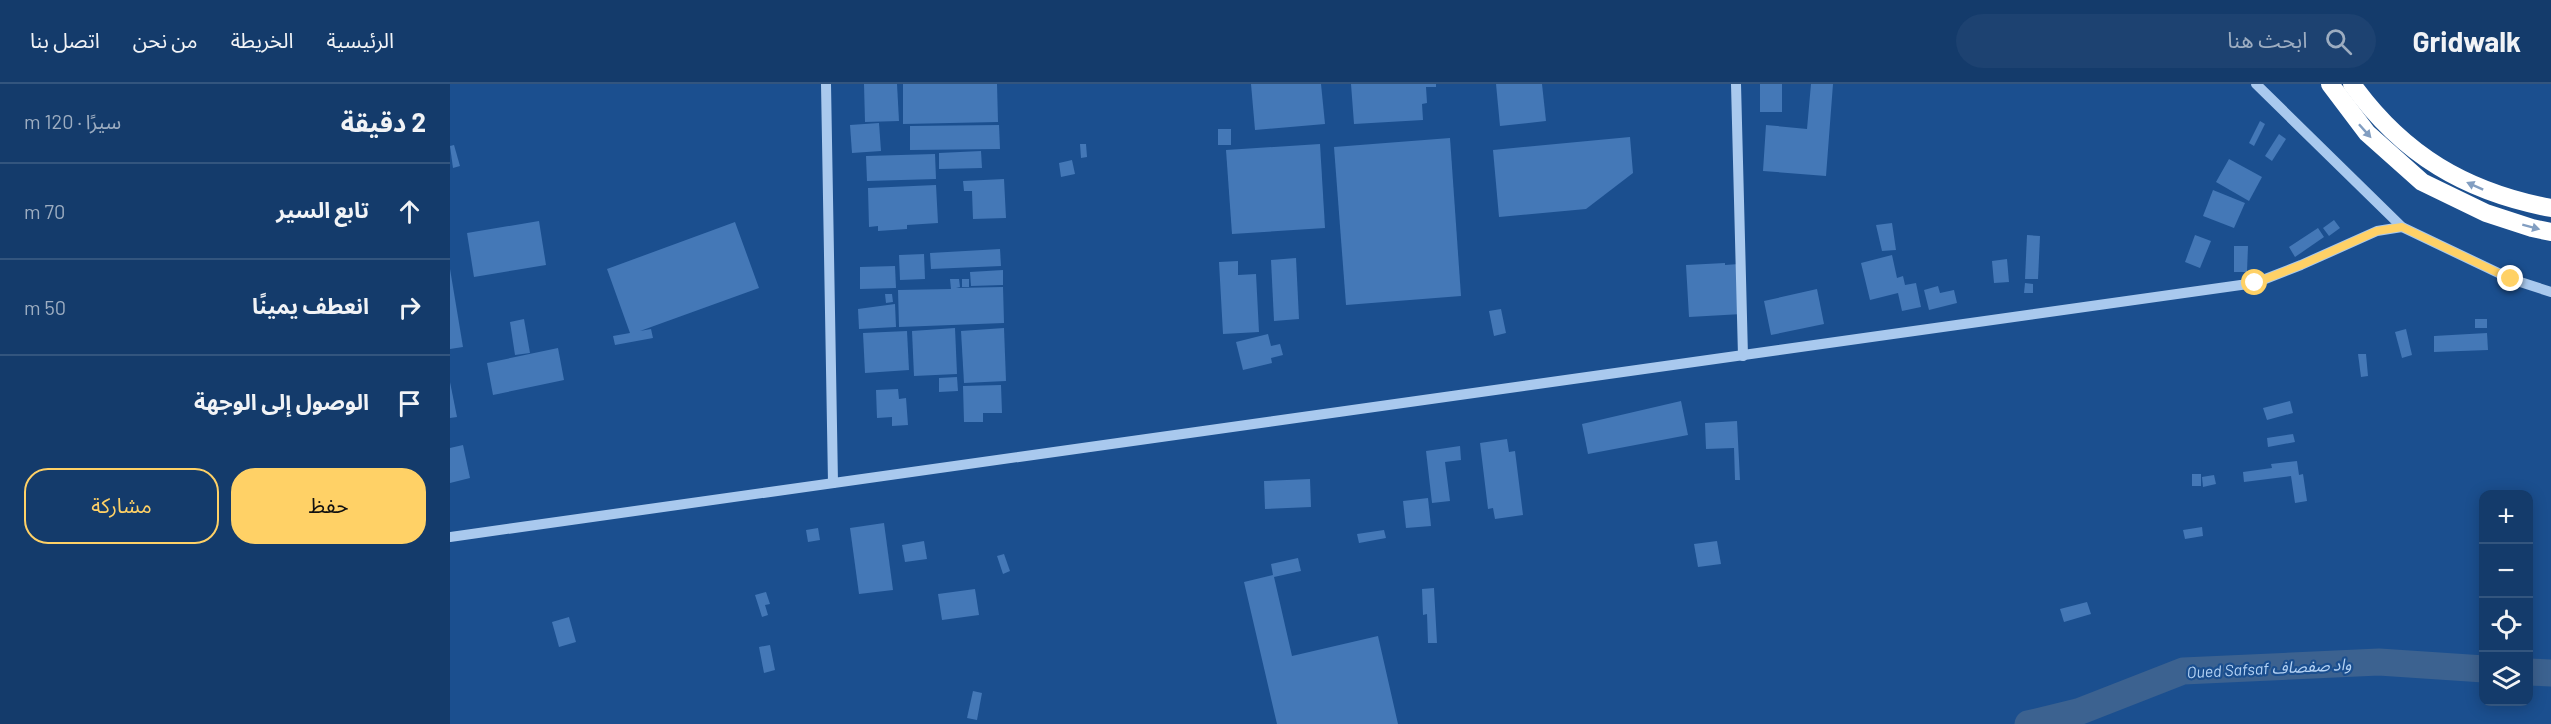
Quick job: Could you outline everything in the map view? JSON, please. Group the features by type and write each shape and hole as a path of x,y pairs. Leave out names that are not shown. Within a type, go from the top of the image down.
{"highway":[{"path":"2330,84 2367,133 2422,182 2486,213 2551,232"},
{"path":"2352,84 2391,131 2446,173 2511,200 2551,208"}],"street":[{"path":"826,84 833,483"},
{"path":"1736,84 1743,356"},
{"path":"2256,84 2402,227 2511,279 2551,292"},
{"path":"450,537 2255,283 2377,231 2402,227"}],"building":[{"path":"864,84 897,84 899,121 865,122"},
{"path":"903,84 997,84 998,122 903,124"},
{"path":"1251,84 1321,84 1325,124 1255,130"},
{"path":"1351,84 1436,84 1436,87 1426,87 1427,103 1422,104 1423,120 1354,124"},
{"path":"1496,84 1542,84 1546,121 1500,126"},
{"path":"1760,84 1782,84 1782,112 1760,112"},
{"path":"1811,84 1833,84 1826,176 1763,171 1766,125 1807,129"},
{"path":"2260,121 2265,124 2254,146 2249,143"},
{"path":"879,123 881,151 852,153 850,125"},
{"path":"999,125 1000,149 910,150 910,126"},
{"path":"1218,129 1231,129 1231,145 1218,145"},
{"path":"2279,134 2286,139 2272,161 2265,156"},
{"path":"1630,137 1633,173 1586,209 1499,217 1493,150"},
{"path":"1450,138 1461,296 1346,305 1334,147"},
{"path":"1080,144 1086,144 1087,157 1081,158"},
{"path":"1320,144 1325,228 1232,234 1226,150"},
{"path":"454,145 460,166 453,168 450,146"},
{"path":"981,151 982,168 939,169 939,153"},
{"path":"935,154 936,179 867,181 866,156"},
{"path":"2229,159 2262,177 2249,201 2216,182"},
{"path":"1072,160 1075,174 1061,177 1059,163"},
{"path":"1004,179 1006,218 973,219 972,191 964,191 963,181"},
{"path":"936,185 938,223 907,225 907,229 878,231 878,226 869,227 868,188"},
{"path":"2213,190 2245,203 2234,228 2203,216"},
{"path":"2334,220 2340,228 2329,236 2323,228"},
{"path":"539,221 546,265 474,277 467,233"},
{"path":"735,222 759,288 640,331 651,329 653,338 615,345 613,336 630,333 607,269"},
{"path":"1892,223 1896,250 1882,251 1876,225"},
{"path":"2318,228 2324,237 2295,257 2289,247"},
{"path":"2027,235 2040,236 2038,279 2025,279"},
{"path":"2195,235 2211,241 2200,268 2185,262"},
{"path":"2234,246 2248,246 2247,272 2234,272"},
{"path":"1000,249 1001,266 931,269 930,253"},
{"path":"924,254 925,279 900,280 899,255"},
{"path":"1892,255 1897,278 1903,276 1905,285 1916,283 1921,307 1902,311 1898,293 1870,300 1861,263"},
{"path":"1296,258 1299,319 1274,321 1271,260"},
{"path":"2007,259 2009,282 1994,283 1992,261"},
{"path":"1238,261 1238,275 1256,274 1259,332 1223,334 1219,262"},
{"path":"1725,263 1725,265 1739,264 1742,314 1689,317 1686,265"},
{"path":"895,266 896,288 860,289 860,267"},
{"path":"450,269 463,347 450,349"},
{"path":"1003,270 1003,285 971,286 970,272"},
{"path":"950,279 959,279 960,287 956,288 1003,287 1004,323 899,327 898,290 951,289"},
{"path":"962,279 969,279 969,287 962,287"},
{"path":"2025,283 2033,284 2033,293 2024,293"},
{"path":"1938,286 1940,293 1954,290 1957,303 1929,310 1924,290"},
{"path":"1817,289 1824,324 1771,335 1764,301"},
{"path":"885,294 892,294 893,302 886,303"},
{"path":"895,304 896,327 859,329 858,309"},
{"path":"1501,309 1506,333 1494,336 1489,311"},
{"path":"524,319 530,353 515,355 510,322"},
{"path":"2475,319 2487,319 2487,328 2475,328"},
{"path":"955,328 957,374 914,376 912,331"},
{"path":"1004,328 1006,381 964,383 961,331"},
{"path":"2406,329 2412,355 2402,358 2395,332"},
{"path":"907,331 909,370 865,373 863,333"},
{"path":"2487,333 2488,350 2434,352 2434,336"},
{"path":"1268,334 1271,346 1280,344 1283,355 1271,358 1272,363 1243,370 1236,342"},
{"path":"558,348 564,380 493,395 487,363"},
{"path":"2358,354 2366,354 2368,376 2361,377"},
{"path":"957,377 958,391 939,392 939,378"},
{"path":"450,382 457,417 450,418"},
{"path":"1001,385 1002,413 983,413 983,422 964,422 963,386"},
{"path":"898,389 899,399 906,398 908,425 892,426 892,417 877,418 876,390"},
{"path":"1681,401 1688,435 1588,454 1582,424"},
{"path":"2290,401 2293,413 2267,420 2263,408"},
{"path":"1737,421 1740,480 1735,480 1734,448 1706,449 1705,423"},
{"path":"2293,434 2295,442 2268,447 2267,438"},
{"path":"1507,439 1509,452 1515,451 1523,515 1495,519 1493,508 1488,509 1480,443"},
{"path":"463,445 470,478 450,483 450,448"},
{"path":"1460,446 1461,460 1445,462 1450,501 1432,503 1426,451"},
{"path":"2297,461 2299,475 2303,474 2307,501 2295,503 2291,476 2244,482 2243,472 2272,468 2271,464"},
{"path":"2192,474 2201,474 2201,486 2192,486"},
{"path":"2214,475 2216,484 2203,487 2202,477"},
{"path":"1310,479 1311,507 1265,509 1264,481"},
{"path":"1428,498 1431,526 1406,528 1403,501"},
{"path":"884,523 893,590 859,594 850,528"},
{"path":"2202,527 2203,536 2185,539 2183,530"},
{"path":"818,528 820,540 808,542 806,530"},
{"path":"1384,530 1386,538 1359,543 1357,534"},
{"path":"924,541 927,559 905,562 902,545"},
{"path":"1717,541 1721,564 1698,567 1694,544"},
{"path":"1004,554 1010,571 1003,574 997,556"},
{"path":"1298,558 1301,571 1274,577 1292,656 1378,636 1398,724 1277,724 1244,582 1273,575 1271,564"},
{"path":"1434,588 1437,643 1428,643 1427,614 1423,615 1422,589"},
{"path":"975,589 979,615 942,620 938,594"},
{"path":"766,592 770,604 765,605 768,615 762,617 755,595"},
{"path":"2087,602 2091,614 2064,622 2060,609"},
{"path":"569,617 576,642 559,647 552,622"},
{"path":"770,645 775,670 764,673 759,647"},
{"path":"973,691 982,693 977,720 967,718"}],"waterway":[{"name":"Oued Safsaf واد صفصاف","path":"2028,724 2078,712 2183,671 2379,662 2479,669"},
{"name":"Oued Safsaf واد صفصاف","path":"2533,672 2551,673"}],"route":[{"path":"2255,283 2377,231 2402,227 2511,279"}]}
